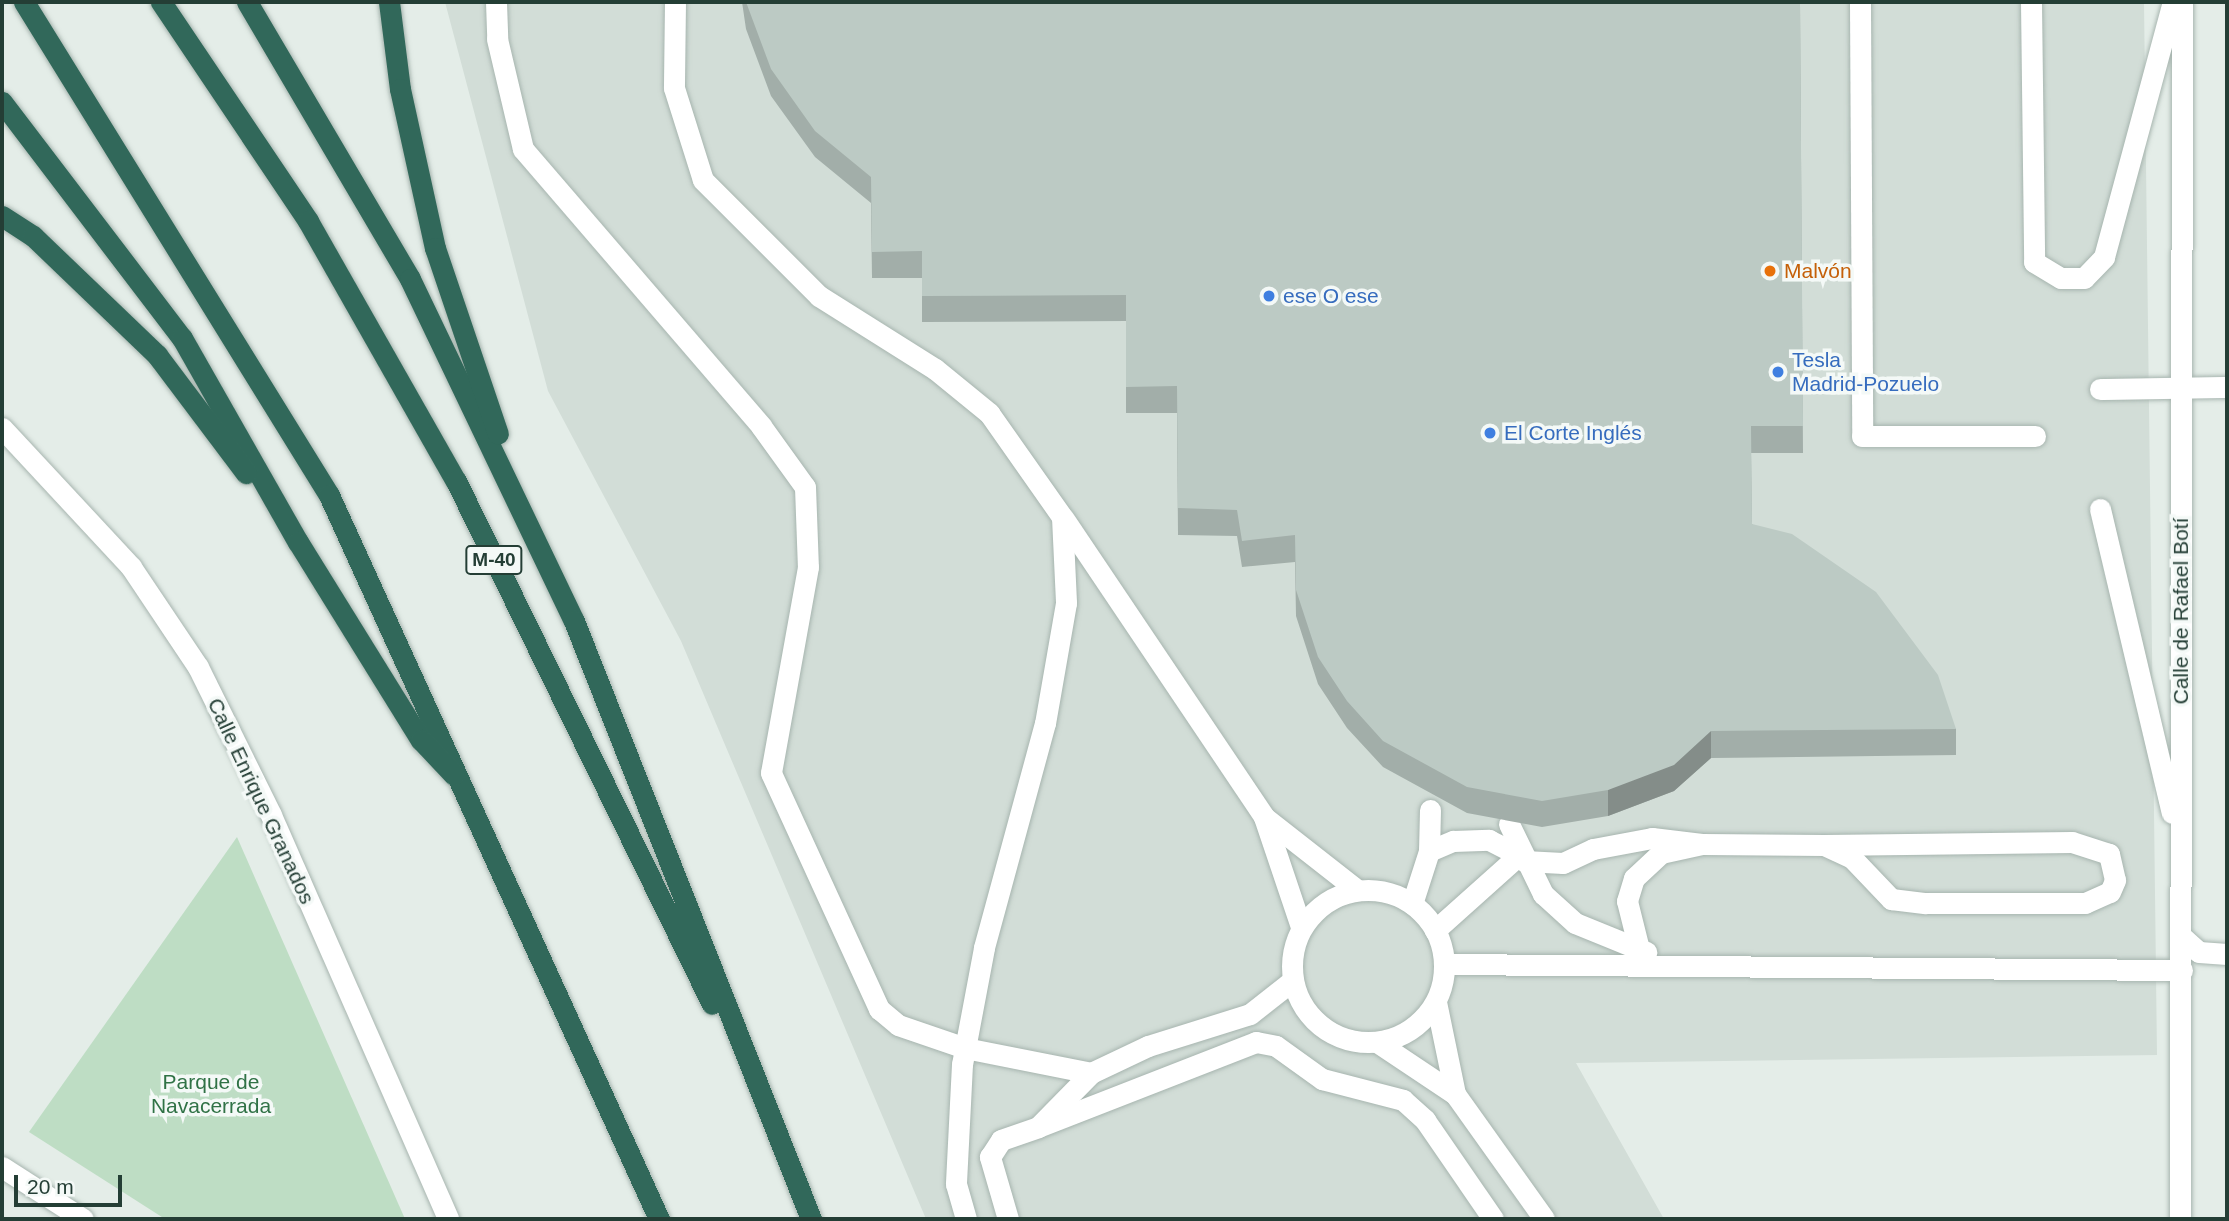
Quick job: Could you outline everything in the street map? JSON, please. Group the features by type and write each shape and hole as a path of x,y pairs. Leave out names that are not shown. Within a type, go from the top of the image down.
{"highway":[{"path":"24,2 329,495 467,789 660,1219"},
{"name":"M-40","path":"161,2 308,221 456,481 780,1144 811,1219"},
{"path":"247,2 410,279 574,621 780,1144"},
{"path":"388,2 415,170 500,438 491,446"},
{"path":"2,102 182,338 298,542 421,740 467,789"},
{"path":"2,216 33,236 157,355 298,542"}],"street":[{"path":"496,2 497,39 523,149 761,426 805,487 808,567 771,773 879,1009 898,1025 965,1048 1040,1067 1091,1073"},
{"path":"675,2 674,88 703,180 819,296 935,369 989,412 1264,817 1301,927 1292,981 1314,1020 1354,1041 1377,1042 1401,1035 1436,1002"},
{"path":"1860,2 1862,436 2035,436"},
{"path":"2031,2 2034,262 2061,278 2084,278 2104,257 2173,2"},
{"name":"Calle de Rafael Botí","path":"2180,1219 2182,2"},
{"path":"2100,389 2227,387"},
{"name":"Calle Enrique Granados","path":"2,428 117,551 198,667 271,816 448,1219"},
{"path":"2100,509 2180,846"},
{"path":"966,1219 956,1184 965,1048 984,948 1045,723 1066,603 1062,517"},
{"path":"1412,904 1429,852 1430,810"},
{"path":"1264,817 1357,890"},
{"path":"1508,824 1522,858 1543,894 1575,923 1670,963"},
{"path":"1429,852 1453,841 1489,840 1522,858 1563,863 1593,849 1652,838 1702,844 2072,842 2109,854 2116,866 2110,892 2085,903 2053,905 1891,899 1852,858 1824,845"},
{"path":"1639,949 1627,901 1634,878 1661,853 1702,844"},
{"path":"1435,930 1522,858"},
{"path":"1301,927 1316,909 1357,890 1376,889 1412,904 1435,930 1444,964 1436,1002 1455,1094"},
{"path":"2181,936 2199,952 2227,954"},
{"path":"1444,964 1670,963 2182,970"},
{"path":"1038,1127 1091,1073 1148,1046 1250,1014 1292,981"},
{"path":"1008,1219 990,1157 1001,1140 1256,1042 1276,1046 1322,1079 1403,1100 1425,1120 1493,1219"},
{"path":"1377,1042 1455,1094 1544,1219"},
{"path":"2,1167 83,1219"}],"shaded area":[{"path":"445,2 2144,2 2157,1055 1576,1063 1664,1219 926,1219 681,641 548,391"}],"green space":[{"name":"Parque de Navacerrada","path":"237,837 405,1219 165,1219 29,1132"}],"building":[{"name":"El Corte Inglés","path":"746,2 1800,2 1803,426 1751,426 1752,524 1792,534 1876,592 1938,675 1956,729 1711,731 1674,765 1608,790 1542,801 1467,787 1383,741 1347,701 1318,657 1296,590 1295,535 1242,541 1237,510 1178,508 1177,386 1126,387 1126,295 922,296 922,251 872,252 871,177 815,131 771,69"}],"place":[{"name":"Malvón","path":"1770,271"},
{"name":"ese O ese","path":"1269,296"},
{"name":"Tesla Madrid-Pozuelo","path":"1778,372"},
{"name":"El Corte Inglés","path":"1490,433"}]}
